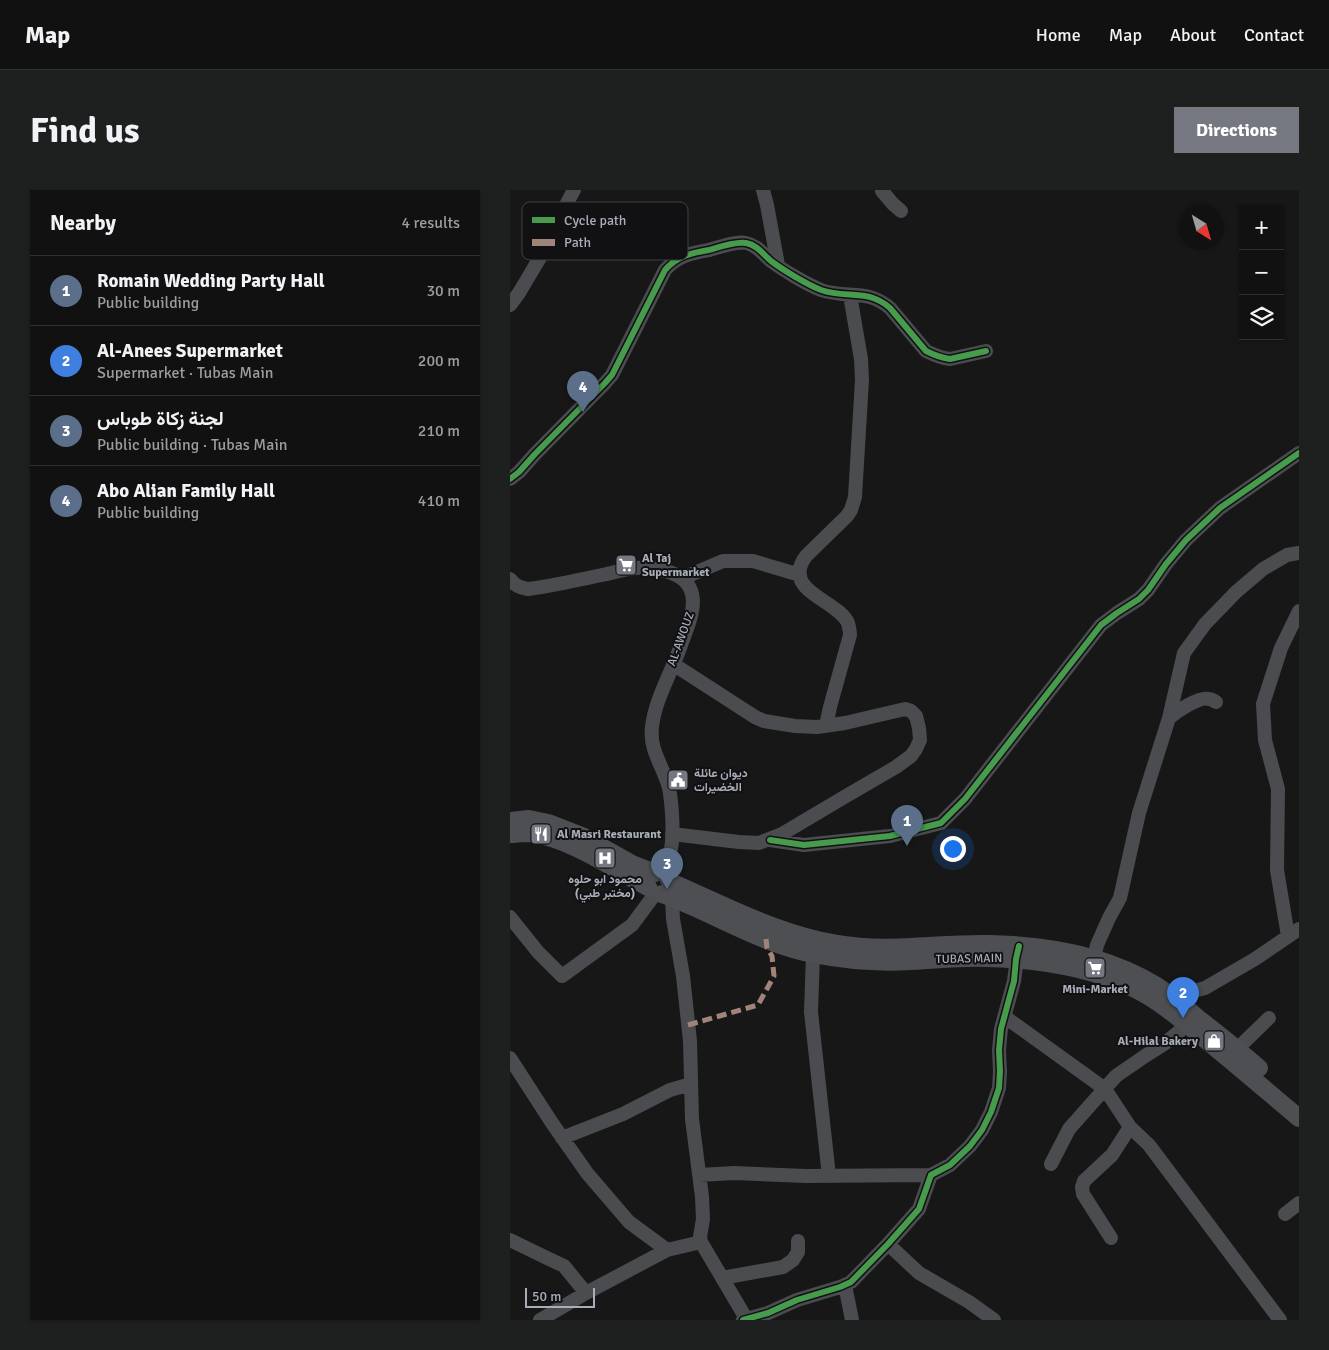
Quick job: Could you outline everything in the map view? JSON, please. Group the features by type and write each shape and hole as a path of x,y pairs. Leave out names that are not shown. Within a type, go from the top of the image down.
{"main road":[{"name":"TUBAS MAIN","path":"510,821 548,822 584,837 634,865 660,886 674,884 769,926 804,937 864,947 911,948 988,944 1111,979 1168,1002 1237,1049 1299,1102"},
{"name":"TUBAS MAIN","path":"510,834 526,833 545,836 563,843 660,886 766,939 813,954 845,959 908,962 985,958 1017,952 1057,950 1094,959 1135,974 1155,986 1187,1024 1299,1118"}],"street":[{"path":"568,202 574,190"},
{"path":"762,190 767,205 778,266"},
{"path":"882,190 901,211"},
{"path":"688,254 741,242 751,244 756,246 778,266 821,290 840,295 867,295 884,302 926,351 938,357 950,358 986,350"},
{"path":"510,305 538,260"},
{"path":"510,479 519,472 612,375 664,270 675,260"},
{"path":"826,726 850,630 845,618 807,588 800,575 800,567 806,556 847,516 855,497 862,380 861,359 850,295"},
{"path":"770,840 804,845 890,836 941,823 965,799 1101,626 1117,613 1139,600 1186,540 1220,508 1299,454"},
{"path":"1094,959 1097,945 1120,898 1138,813 1169,718 1184,653 1205,624 1236,592 1264,569 1288,555 1299,552"},
{"path":"511,582 523,588 534,588 635,568 660,570 683,578 723,561 753,561 800,575"},
{"name":"AL-AWOUZ","path":"510,917 538,952 562,976 632,926 660,886 671,850 672,834 669,788 653,749 651,729 653,717 666,680 679,652 693,605 691,589 683,578"},
{"path":"1168,1002 1205,988 1261,956 1293,932 1277,870 1278,788 1265,740 1263,704 1281,648 1299,611"},
{"path":"672,834 739,842 759,843 770,840 896,767 912,756 920,740 916,716 911,711 905,709 845,724 817,727 795,726 759,719 673,664"},
{"path":"1169,718 1177,711 1200,700 1208,698 1216,702"},
{"path":"510,810 529,820"},
{"path":"660,886 673,919 690,1041 692,1119 704,1219 700,1242 746,1320 851,1282 888,1244 919,1208 931,1175"},
{"path":"699,1175 734,1173 830,1176 931,1175 950,1165 970,1146 982,1130 991,1112 999,1088 1001,1029 1014,981 1017,952"},
{"path":"813,954 811,1012 830,1176"},
{"path":"1005,1017 1105,1089 1130,1127 1149,1145 1280,1320"},
{"path":"1237,1049 1269,1018"},
{"path":"1051,1164 1069,1129 1116,1076 1164,1044 1187,1024"},
{"path":"510,1058 587,1174 629,1222 667,1250"},
{"path":"562,1138 623,1114 670,1090 691,1084"},
{"path":"1111,1238 1083,1194 1082,1187 1084,1181 1112,1155 1130,1127"},
{"path":"1285,1214 1299,1203"},
{"path":"510,1240 564,1266 586,1293"},
{"path":"722,1278 783,1266 793,1260 798,1252 798,1241"},
{"path":"540,1320 667,1250 700,1242"},
{"path":"888,1244 919,1273 970,1302 994,1320"},
{"path":"845,1285 852,1320"}],"marked path":[{"path":"688,1025 758,1005 774,976 772,956 767,948 766,939"}],"cycle path":[{"path":"688,255 733,244 750,244 771,261 802,281 821,290 830,293 865,296 881,302 890,308 926,351 932,354 950,359 986,351"},
{"path":"510,479 519,472 612,375 665,270 676,260"},
{"path":"770,840 804,845 890,836 941,823 965,799 1101,625 1139,599 1186,540 1220,508 1299,453"},
{"path":"743,1320 768,1313 797,1300 851,1282 919,1209 931,1175 950,1165 970,1146 982,1130 991,1112 999,1088 1001,1029 1014,981 1019,946"}],"place":[{"name":"Abo Alian Family Hall","path":"583,412"},
{"name":"Al Taj Supermarket","path":"626,565"},
{"name":"ديوان عائلة الخضيرات","path":"678,780"},
{"name":"Al Masri Restaurant","path":"541,834"},
{"name":"Romain Wedding Party Hall","path":"907,846"},
{"name":"محمود ابو حلوه (مختبر طبي)","path":"605,858"},
{"name":"لجنة زكاة طوباس","path":"667,889"},
{"name":"Mini-Market","path":"1095,968"},
{"name":"Al-Anees Supermarket","path":"1183,1018"},
{"name":"Al-Hilal Bakery","path":"1214,1041"}]}
